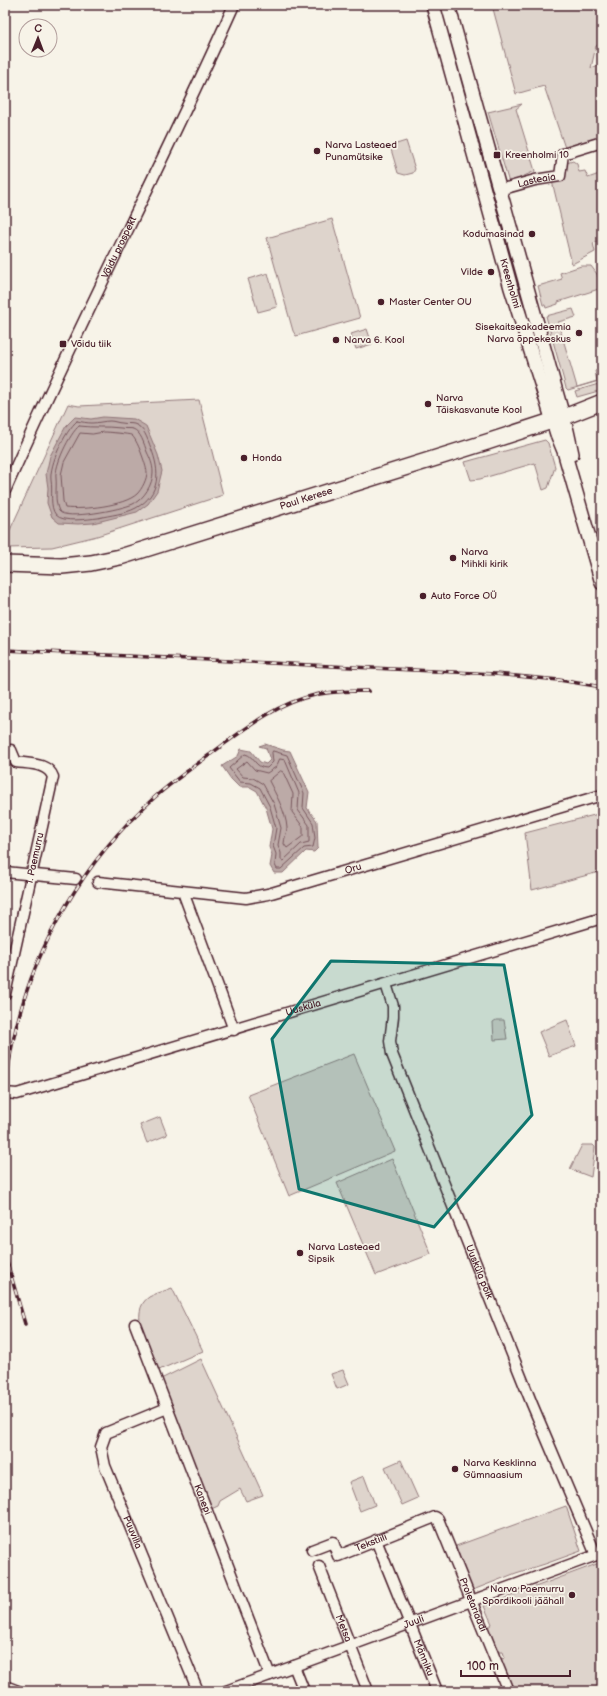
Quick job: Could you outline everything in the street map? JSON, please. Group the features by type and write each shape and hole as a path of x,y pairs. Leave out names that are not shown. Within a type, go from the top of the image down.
{"highway":[{"name":"Paul Kerese","path":"5,564 62,566 92,563 120,557 558,419 602,402"}],"main road":[{"name":"Kreenholmi","path":"433,5 511,288 558,419"},
{"name":"Kreenholmi","path":"448,5 499,190 558,419 564,451 594,544 602,583"},
{"name":"Kreenholmi","path":"594,544 602,557"}],"street":[{"name":"Võidu prospekt","path":"5,491 27,441 147,192 234,5"},
{"name":"Lasteaia","path":"499,190 535,180 560,176 563,154 602,142"},
{"name":"1. Paemurru","path":"5,994 53,777 51,770 44,766 16,762 11,750"},
{"name":"Oru","path":"98,882 246,898 268,894 602,795"},
{"path":"5,872 76,879"},
{"path":"183,892 234,1030"},
{"name":"Uusküla","path":"5,1093 17,1094 234,1030 602,918"},
{"name":"Uusküla põik","path":"386,984 393,1006 390,1041 392,1054 535,1411 599,1554"},
{"name":"Kanepi","path":"135,1324 270,1675"},
{"name":"Puuvilla","path":"167,1408 106,1433 101,1447 105,1466 198,1691"},
{"name":"Tekstiili","path":"312,1550 333,1542 338,1556 435,1517 438,1519"},
{"name":"Proletariaadi","path":"438,1519 508,1691"},
{"name":"Männiku","path":"376,1540 437,1691"},
{"name":"Juuli","path":"226,1691 599,1554"},
{"name":"Metsa","path":"319,1566 368,1691"},
{"path":"294,1666 304,1691"},
{"path":"5,1686 18,1691"}],"highlighted area":[{"path":"331,961 504,965 532,1115 434,1227 299,1189 272,1039"}],"shaded area":[{"path":"492,5 602,5 602,44 596,46 591,68 602,64 602,137 565,148 544,86 516,94"},
{"path":"444,22 448,23 475,115 470,116"},
{"path":"522,104 516,109 535,171 509,183 488,112"},
{"path":"406,141 415,169 413,173 405,175 398,173 390,146"},
{"path":"573,161 577,164 579,172 585,171 588,178 602,173 602,240 593,243 595,252 572,264 552,181 563,164"},
{"path":"332,219 360,318 296,336 293,331 267,238"},
{"path":"581,266 591,266 598,277 602,280 602,288 558,302 558,304 546,308 545,305 543,305 538,286 562,279 560,273"},
{"path":"268,273 277,307 258,312 248,279"},
{"path":"573,309 576,317 558,322 577,387 597,381 595,371 602,369 602,380 568,390 566,388 546,316"},
{"path":"367,329 372,344 356,349 351,334"},
{"path":"602,383 602,390 577,397 575,391"},
{"path":"199,400 223,495 97,536 52,547 5,548 5,541 68,404 79,406"},
{"path":"545,440 548,443 555,467 548,488 543,490 535,463 480,479 471,480 465,462"},
{"path":"602,813 602,878 599,872 532,890 525,833"},
{"path":"496,1020 504,1020 507,1039 494,1040 493,1022"},
{"path":"567,1020 576,1046 549,1056 539,1032"},
{"path":"354,1054 395,1151 289,1196 248,1095"},
{"path":"160,1117 167,1135 147,1143 140,1125"},
{"path":"582,1145 593,1145 595,1147 591,1177 570,1169"},
{"path":"392,1159 431,1254 376,1275 337,1183"},
{"path":"172,1288 203,1351 159,1370 157,1369 142,1332 140,1312 143,1304 149,1297"},
{"path":"201,1359 263,1495 246,1501 240,1489 220,1501 218,1506 209,1510 161,1379"},
{"path":"343,1370 349,1384 337,1389 331,1374"},
{"path":"401,1460 418,1498 402,1505 385,1467"},
{"path":"364,1476 375,1505 360,1511 349,1482"},
{"path":"566,1506 581,1551 516,1573 473,1590 466,1577 456,1546"},
{"path":"602,1562 602,1691 512,1691 499,1663 501,1659 505,1658 503,1652 496,1652 487,1628 492,1624 484,1606"}],"water":[{"path":"75,417 91,419 103,417 134,419 146,426 158,455 162,471 157,491 148,504 137,512 93,523 59,523 52,517 47,503 48,488 46,474 50,456 66,426"},
{"path":"265,744 290,751 309,792 307,808 317,821 318,848 314,852 306,851 283,873 274,873 270,866 272,855 269,847 272,829 266,808 257,791 250,787 239,787 222,766 238,756 241,749 251,751 260,762 266,764 270,760 266,748 259,746"}],"railway":[{"path":"5,650 495,674 559,680 602,687"},
{"path":"5,1092 12,1047 22,1006 48,939 65,907 84,877 106,848 129,822 168,786 258,720 272,712 300,699 315,695 348,691 369,691"},
{"path":"5,1255 25,1324"}],"place":[{"name":"Narva Lasteaed Punamütsike","path":"317,151"},
{"name":"Kreenholmi 10","path":"497,155"},
{"name":"Kodumasinad","path":"532,234"},
{"name":"Vilde","path":"491,272"},
{"name":"Master Center OU","path":"381,302"},
{"name":"Sisekaitseakadeemia Narva õppekeskus","path":"579,333"},
{"name":"Narva 6. Kool","path":"336,340"},
{"name":"Võidu tiik","path":"63,344"},
{"name":"Narva Täiskasvanute Kool","path":"428,404"},
{"name":"Honda","path":"244,458"},
{"name":"Narva Mihkli kirik","path":"453,558"},
{"name":"Auto Force OÜ","path":"423,596"},
{"name":"Narva Lasteaed Sipsik","path":"300,1253"},
{"name":"Narva Kesklinna Gümnaasium","path":"455,1469"},
{"name":"Narva Paemurru Spordikooli jäähall","path":"572,1595"}]}
